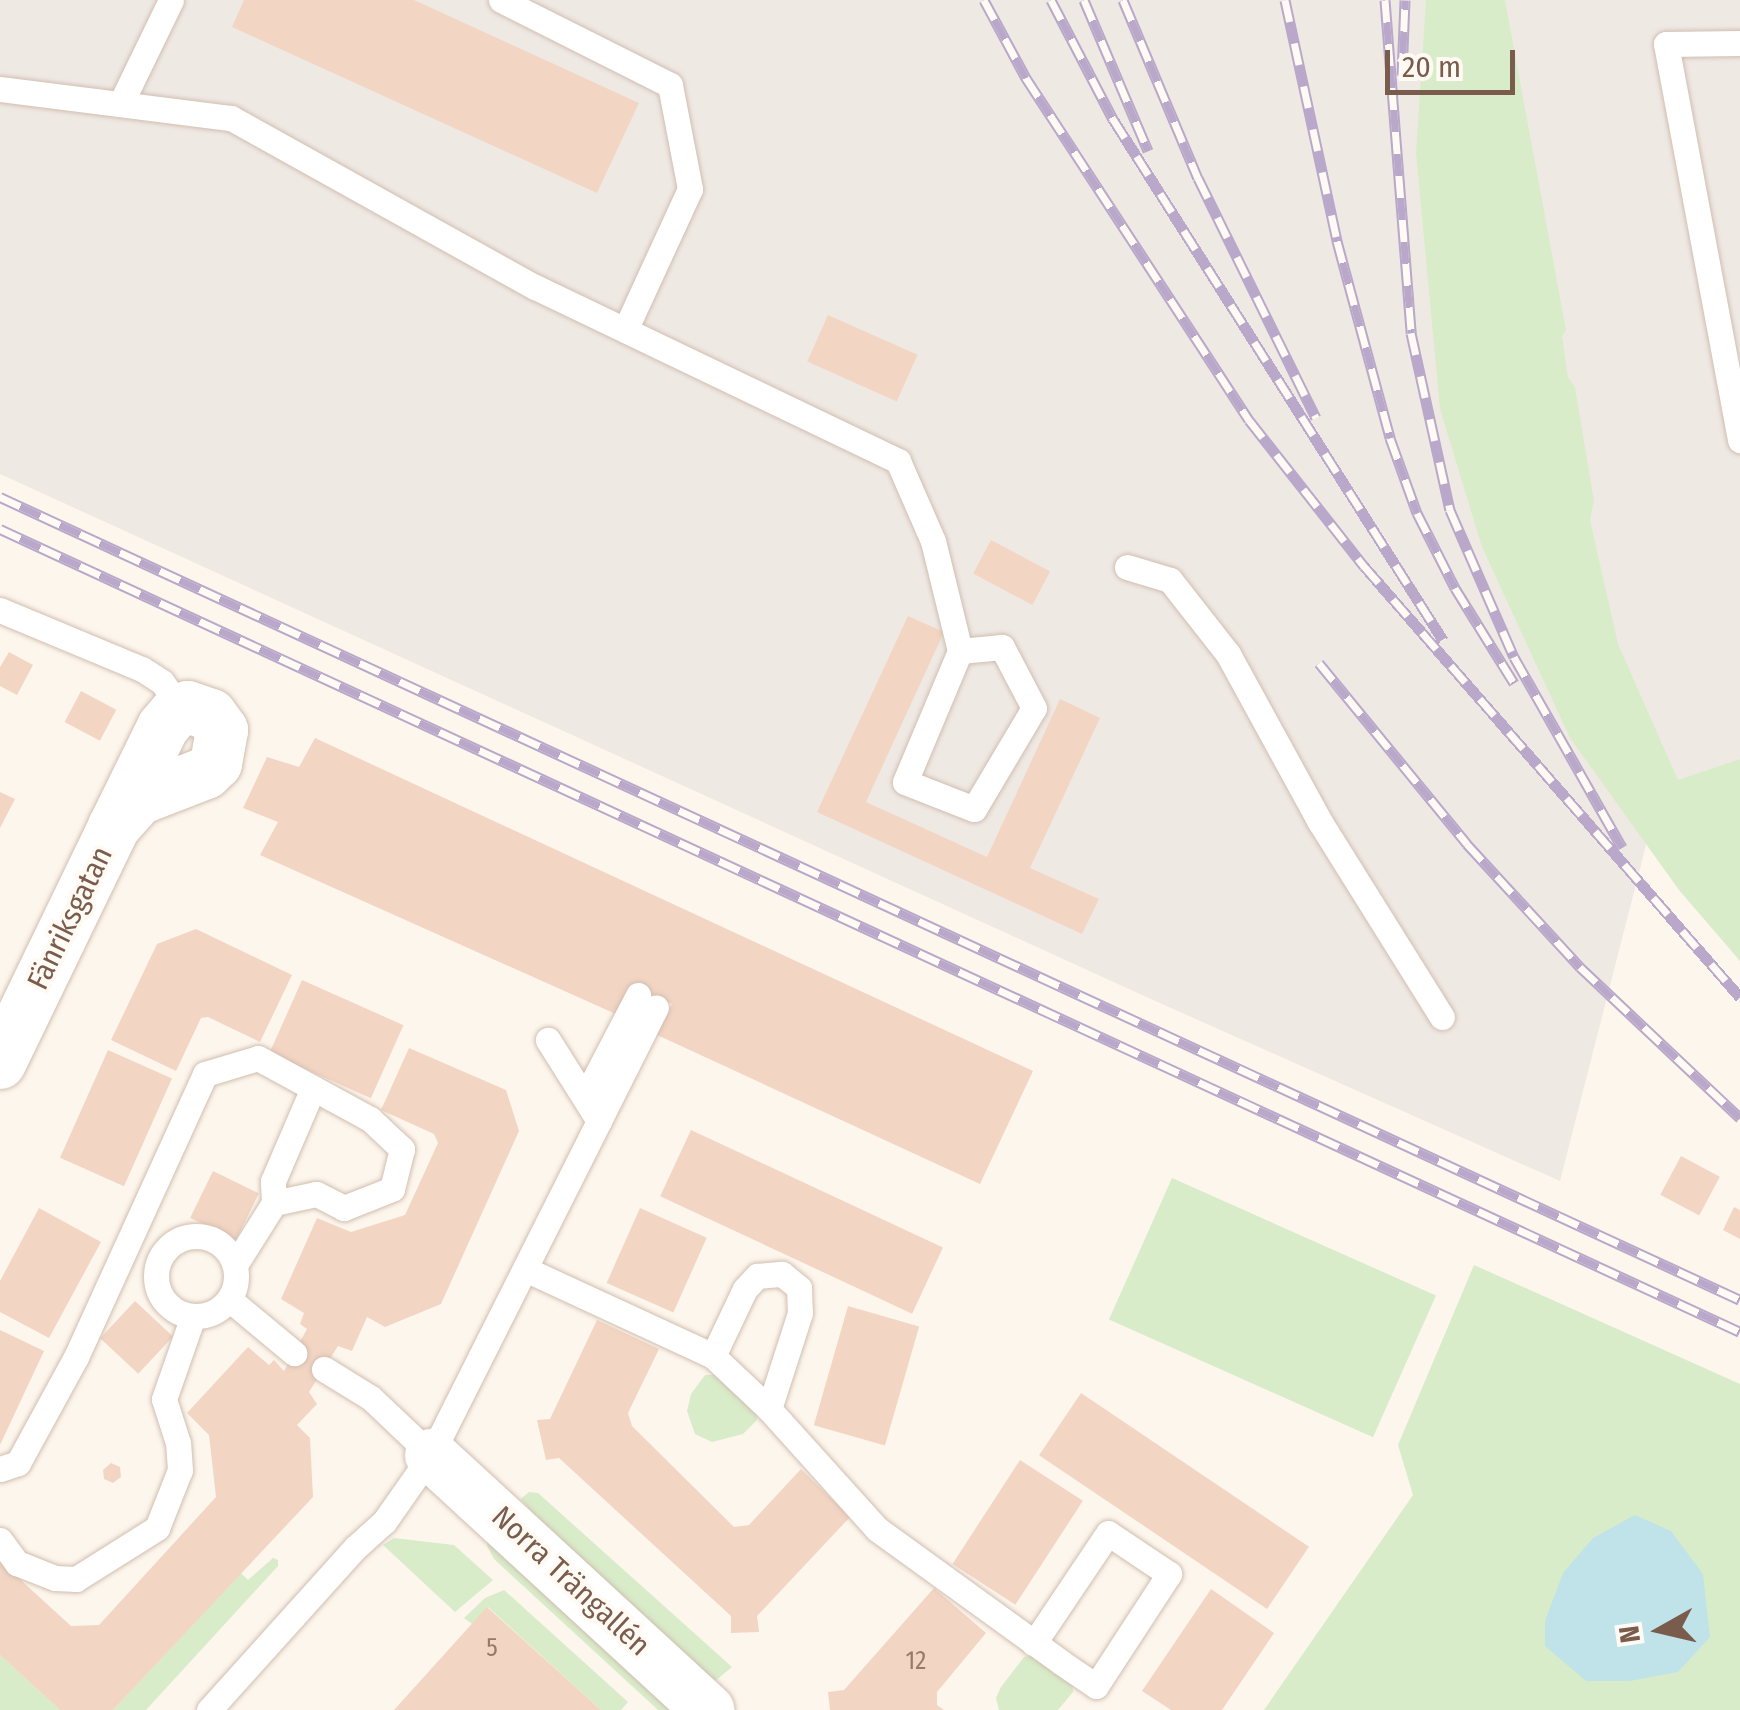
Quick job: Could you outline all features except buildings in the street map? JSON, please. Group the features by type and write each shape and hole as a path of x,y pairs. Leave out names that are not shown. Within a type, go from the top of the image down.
{"street":[{"name":"Fänriksgatan","path":"0,1063 164,728 182,710"},
{"name":"Norra Trängallén","path":"432,1454 708,1710"}],"lane":[{"path":"122,101 171,0"},
{"path":"501,0 670,85 690,189 626,330"},
{"path":"1740,43 1666,44 1740,440"},
{"path":"0,89 122,101 231,118 535,286 898,461 933,541 960,651 905,782 974,809 1034,708 1002,646 960,651"},
{"path":"1127,567 1170,580 1228,654 1320,822 1442,1017"},
{"path":"0,610 142,669 162,682 182,710"},
{"path":"210,1710 384,1522 432,1454 600,1121 647,1001 585,1097"},
{"path":"548,1040 600,1121"},
{"path":"0,1470 18,1462 76,1357 205,1074 258,1058 370,1119 402,1149 392,1190 344,1208 316,1194 274,1203"},
{"path":"234,1266 274,1203 274,1182 313,1088"},
{"path":"132,1234 162,1253"},
{"path":"202,1236 223,1246 236,1277 229,1298 220,1308 193,1316 168,1304 156,1280 162,1253 180,1239 202,1236"},
{"path":"525,1269 713,1356 769,1409 877,1530 1034,1643 1096,1686 1169,1574 1108,1533 1034,1643"},
{"path":"713,1356 745,1289 757,1276 782,1274 799,1288 800,1313 769,1409"},
{"path":"229,1298 294,1352"},
{"path":"0,1540 18,1563 55,1578 76,1579 157,1528 180,1470 178,1443 164,1399 193,1316"},
{"path":"324,1369 371,1398 432,1454"}],"shaded area":[{"path":"0,0 1740,0 1740,790 1654,814 1560,1181 1153,1000 0,474"}],"green space":[{"path":"1426,0 1505,0 1566,330 1562,336 1568,377 1575,387 1594,501 1590,520 1618,644 1678,780 1740,759 1740,961 1679,890 1570,738 1482,547 1440,409 1416,153"},
{"path":"1172,1178 1436,1296 1373,1437 1109,1320"},
{"path":"1474,1265 1740,1384 1740,1710 1264,1710 1413,1495 1398,1445"},
{"path":"705,1375 714,1375 756,1412 757,1420 743,1434 712,1442 695,1434 687,1411 691,1394"},
{"path":"529,1492 538,1493 732,1667 714,1682 531,1511 521,1499"},
{"path":"488,1536 692,1710 658,1710 494,1559 487,1546"},
{"path":"394,1538 454,1545 493,1580 455,1612 383,1545"},
{"path":"273,1558 278,1560 278,1566 146,1710 113,1710 241,1573 248,1580"},
{"path":"504,1590 628,1702 621,1710 601,1710 488,1607 472,1624 464,1618 485,1598"},
{"path":"0,1655 60,1710 0,1710"},
{"path":"1037,1655 1072,1680 1073,1692 1058,1710 999,1710 996,1698 1001,1687 1024,1657"}],"water":[{"path":"1635,1515 1671,1531 1703,1574 1710,1637 1678,1672 1630,1681 1586,1681 1545,1646 1545,1621 1563,1573 1593,1538"}],"railway":[{"path":"984,0 1026,78 1249,420 1364,566 1740,997"},
{"path":"1051,0 1113,119 1443,640"},
{"path":"1084,0 1148,151"},
{"path":"1123,0 1198,178 1316,418"},
{"path":"1285,0 1337,241 1390,438 1417,513 1455,588 1514,683"},
{"path":"1385,0 1411,333 1450,510 1514,657 1622,847"},
{"path":"1402,75 1405,0"},
{"path":"0,497 1740,1300"},
{"path":"0,529 1740,1332"},
{"path":"1319,663 1467,844 1580,967 1740,1118"}]}
